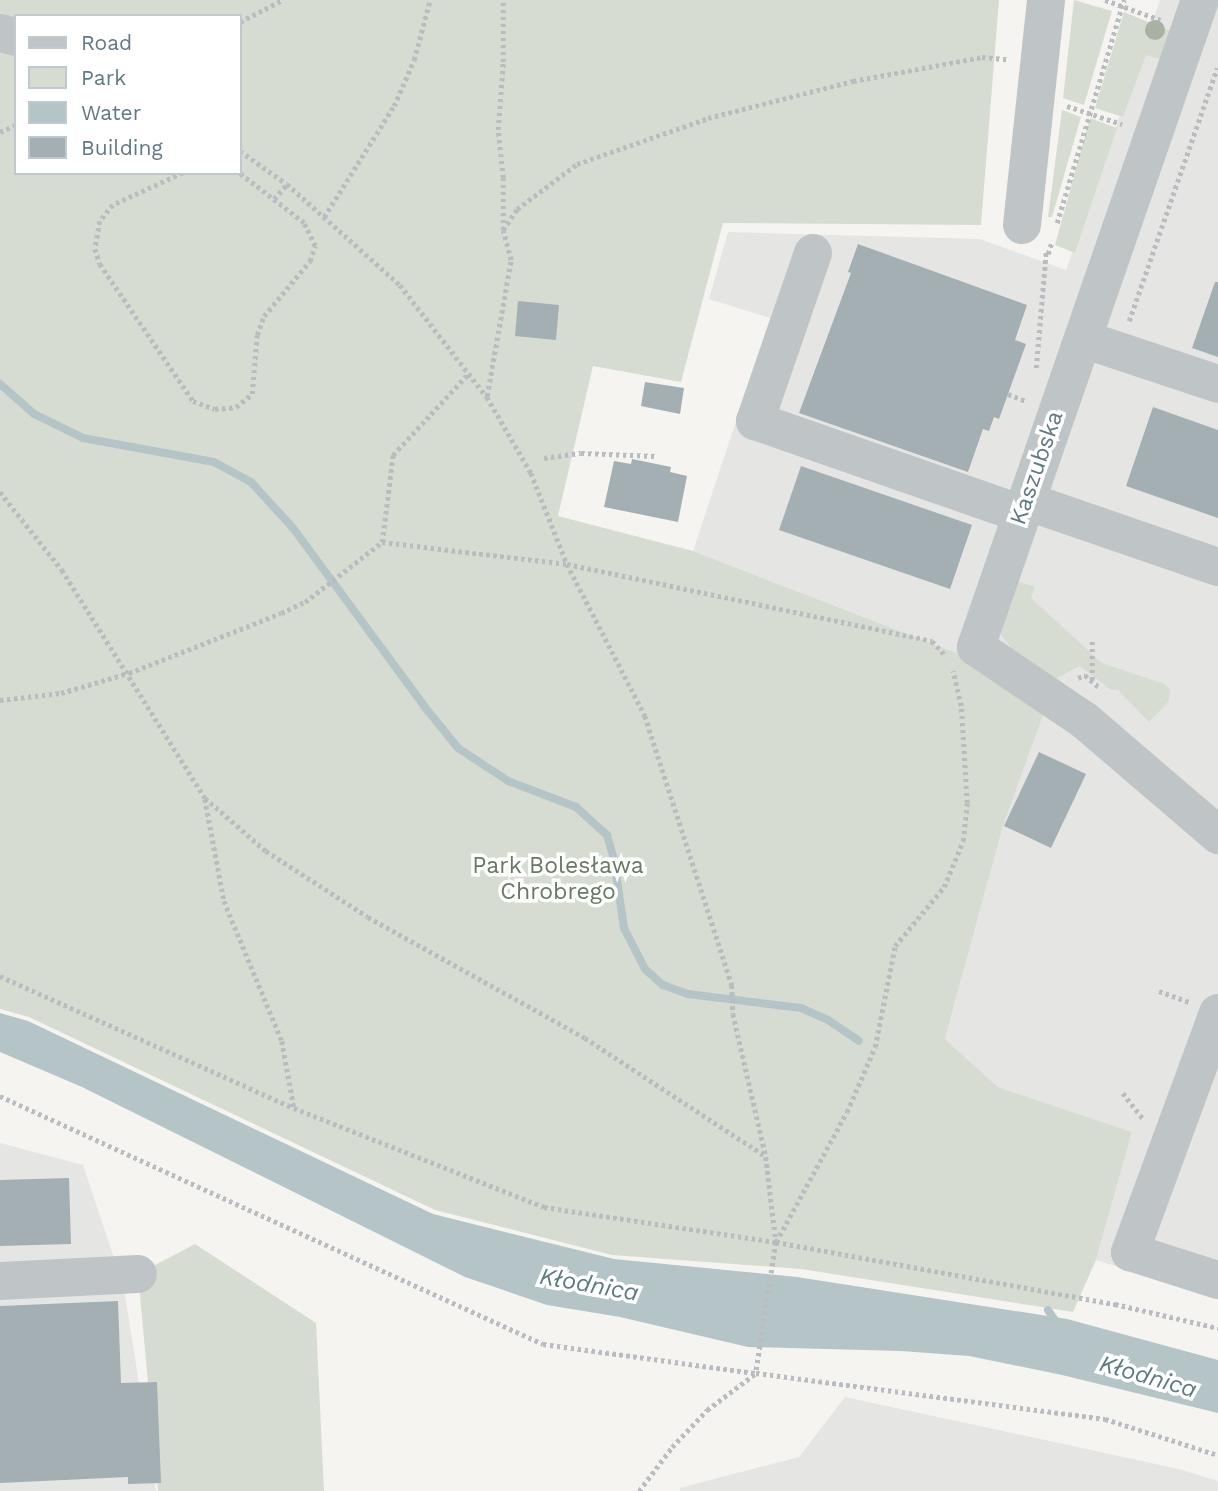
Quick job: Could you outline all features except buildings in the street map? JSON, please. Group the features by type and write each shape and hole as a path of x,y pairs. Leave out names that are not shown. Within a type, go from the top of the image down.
{"street":[{"path":"1022,225 1046,0"},
{"name":"Kaszubska","path":"1195,15 976,647 1084,720 1218,835"},
{"path":"813,253 755,421 1218,567"},
{"path":"1083,339 1218,384"},
{"path":"1205,1008 1130,1252 1218,1280"},
{"path":"0,1281 138,1275"}],"path":[{"path":"242,21 282,0"},
{"path":"324,217 394,106 414,60 430,0"},
{"path":"487,397 511,260 503,230 503,177 498,130 503,62 503,0"},
{"path":"1105,0 1195,15"},
{"path":"1035,376 1048,254 1123,3"},
{"path":"503,230 517,209 578,164 708,118 853,81 982,57 1038,78 1090,113 1153,133"},
{"path":"1126,330 1217,68"},
{"path":"242,152 287,184 400,285 467,375 487,397 531,473 567,564 645,716 732,985 733,1014 766,1157 776,1242 756,1373 707,1410 672,1447 639,1491"},
{"path":"179,175 113,205 100,221 95,234 95,249 100,264 193,401 215,409 236,407 252,394 257,335 264,316 310,261 315,246 304,223 242,175"},
{"path":"274,199 287,184"},
{"path":"1022,225 1048,254"},
{"path":"0,699 61,693 129,673 281,613 319,591 382,542 393,455 467,375"},
{"path":"544,458 580,453 656,456"},
{"path":"0,492 62,570 205,798 266,851 368,917 585,1038 766,1157"},
{"path":"382,542 567,564 932,641 947,658"},
{"path":"1092,639 1092,681"},
{"path":"776,1242 848,1112 875,1047 895,946 944,887 963,841 967,803 961,706 951,665"},
{"path":"205,798 224,901 282,1041 294,1108"},
{"path":"0,976 294,1108 544,1206 776,1242 1115,1304 1218,1328"},
{"path":"1159,991 1205,1008"},
{"path":"0,1096 543,1344 1105,1419 1218,1455"}],"shaded area":[{"path":"1160,0 1218,0 1218,1298 1096,1260 1132,1132 998,1087 945,1039 1003,826 1044,713 962,655 693,551 770,318 709,299 728,232 980,239 1066,270"},
{"path":"0,1143 83,1165 124,1288 156,1491 0,1491"},
{"path":"845,1397 1179,1469 1218,1481 1218,1491 680,1491 680,1488 799,1457"}],"green space":[{"name":"Park Bolesława Chrobrego","path":"0,0 999,0 981,225 723,223 681,382 593,366 558,516 693,551 962,655 1044,713 1003,826 945,1039 998,1087 1132,1132 1096,1260 1073,1312 801,1269 612,1255 435,1210 29,1017 0,1009"},
{"path":"1074,0 1112,11 1084,105 1063,98"},
{"path":"1124,12 1178,34 1167,61 1146,55 1123,117 1095,108"},
{"path":"1062,110 1081,117 1052,217 1048,217"},
{"path":"1090,118 1117,128 1075,253 1055,245"},
{"path":"1014,580 1035,587 1031,598 1102,663 1165,684 1170,690 1169,701 1149,722 1118,690 1111,690 1080,666 1049,682 1027,668 1001,635 1000,628"},
{"path":"195,1244 316,1323 324,1491 158,1491 138,1274"}],"water":[{"name":"Kłodnica","path":"0,1013 28,1021 433,1214 614,1259 797,1277 1067,1319 1218,1360 1218,1413 1062,1375 969,1356 901,1351 748,1347 620,1317 547,1305 465,1277 82,1087 0,1052"}],"waterway":[{"path":"0,384 34,414 83,438 214,462 251,482 293,528 458,748 508,781 576,807 607,835 614,860 624,928 645,969 663,985 688,994 801,1008 828,1020 859,1041"},
{"path":"1048,1310 1058,1325"}]}
